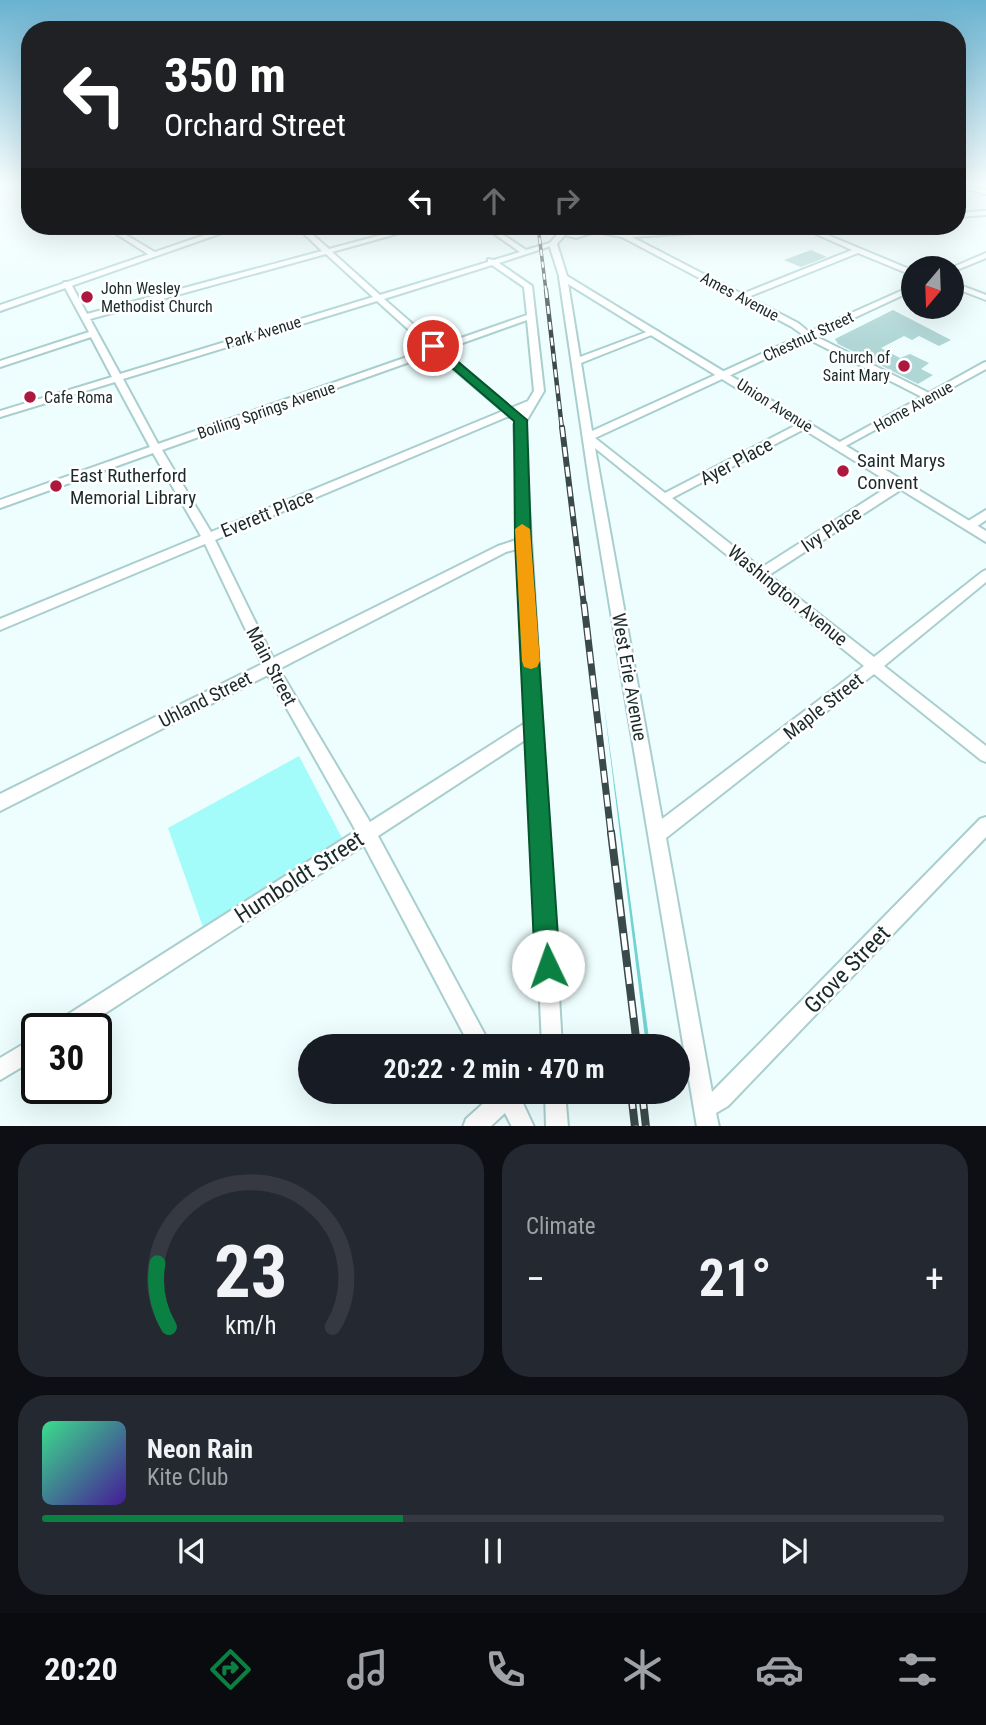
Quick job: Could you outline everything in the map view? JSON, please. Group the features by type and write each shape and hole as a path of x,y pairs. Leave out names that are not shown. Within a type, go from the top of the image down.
{"main road":[{"path":"0,308 206,237"},
{"path":"556,247 562,237"},
{"path":"556,247 575,237"},
{"name":"West Erie Avenue","path":"556,247 563,277"},
{"name":"Union Avenue","path":"563,277 986,537"}],"street":[{"path":"125,237 154,254"},
{"path":"311,237 326,253 353,272 377,297 516,417 551,1034"},
{"path":"86,317 385,237"},
{"path":"502,237 526,253"},
{"name":"Ames Avenue","path":"625,237 809,336 930,397"},
{"path":"826,237 901,268"},
{"name":"Park Avenue","path":"0,414 491,261 556,247"},
{"path":"741,297 859,250"},
{"path":"964,265 986,255"},
{"path":"491,261 528,286 539,391 534,401 516,417"},
{"name":"West Erie Avenue","path":"563,277 588,437 708,1126"},
{"name":"Main Street","path":"67,284 156,449 208,537 270,666 367,833 475,1034"},
{"path":"964,289 986,298"},
{"name":"Chestnut Street","path":"588,437 901,293"},
{"name":"Boiling Springs Avenue","path":"0,504 531,316"},
{"path":"576,362 655,332"},
{"path":"0,364 94,333"},
{"name":"Home Avenue","path":"840,446 986,365"},
{"name":"Everett Place","path":"0,625 208,537 516,417"},
{"name":"Ayer Place","path":"666,498 806,424"},
{"name":"Washington Avenue","path":"588,437 986,755"},
{"name":"Ivy Place","path":"761,574 901,484"},
{"path":"969,526 986,514"},
{"name":"Uhland Street","path":"0,803 502,549 523,541"},
{"name":"Maple Street","path":"657,834 875,666 986,575"},
{"name":"Humboldt Street","path":"88,1013 535,725"},
{"name":"Grove Street","path":"705,1107 722,1099 986,825"},
{"path":"0,1070 21,1056"},
{"path":"474,1126 498,1104"},
{"path":"513,1104 523,1126"},
{"path":"556,1104 557,1126"}],"shaded area":[{"path":"603,697 648,1034 645,1034"},
{"path":"299,756 342,838 203,927 168,828"}],"building":[{"path":"811,250 827,257 801,267 784,260"},
{"path":"893,310 901,314 901,319 910,319 951,340 939,346 919,336 912,340 904,336 881,348 900,358 910,354 929,363 921,369 933,375 918,384 838,344 835,339"}],"railway":[{"path":"539,237 546,291"},
{"path":"546,290 562,429"},
{"path":"562,427 584,606"},
{"path":"584,604 611,834"},
{"path":"611,832 636,1034"},
{"path":"632,1104 635,1126"},
{"path":"643,1104 646,1126"}],"slow traffic":[{"path":"522,529 531,661"}],"place":[{"name":"John Wesley Methodist Church","path":"87,297"},
{"name":"Church of Saint Mary","path":"904,366"},
{"name":"Cafe Roma","path":"30,397"},
{"name":"Saint Marys Convent","path":"843,471"},
{"name":"East Rutherford Memorial Library","path":"56,486"}],"route":[{"path":"433,346 520,420 523,541 548,966"}]}
